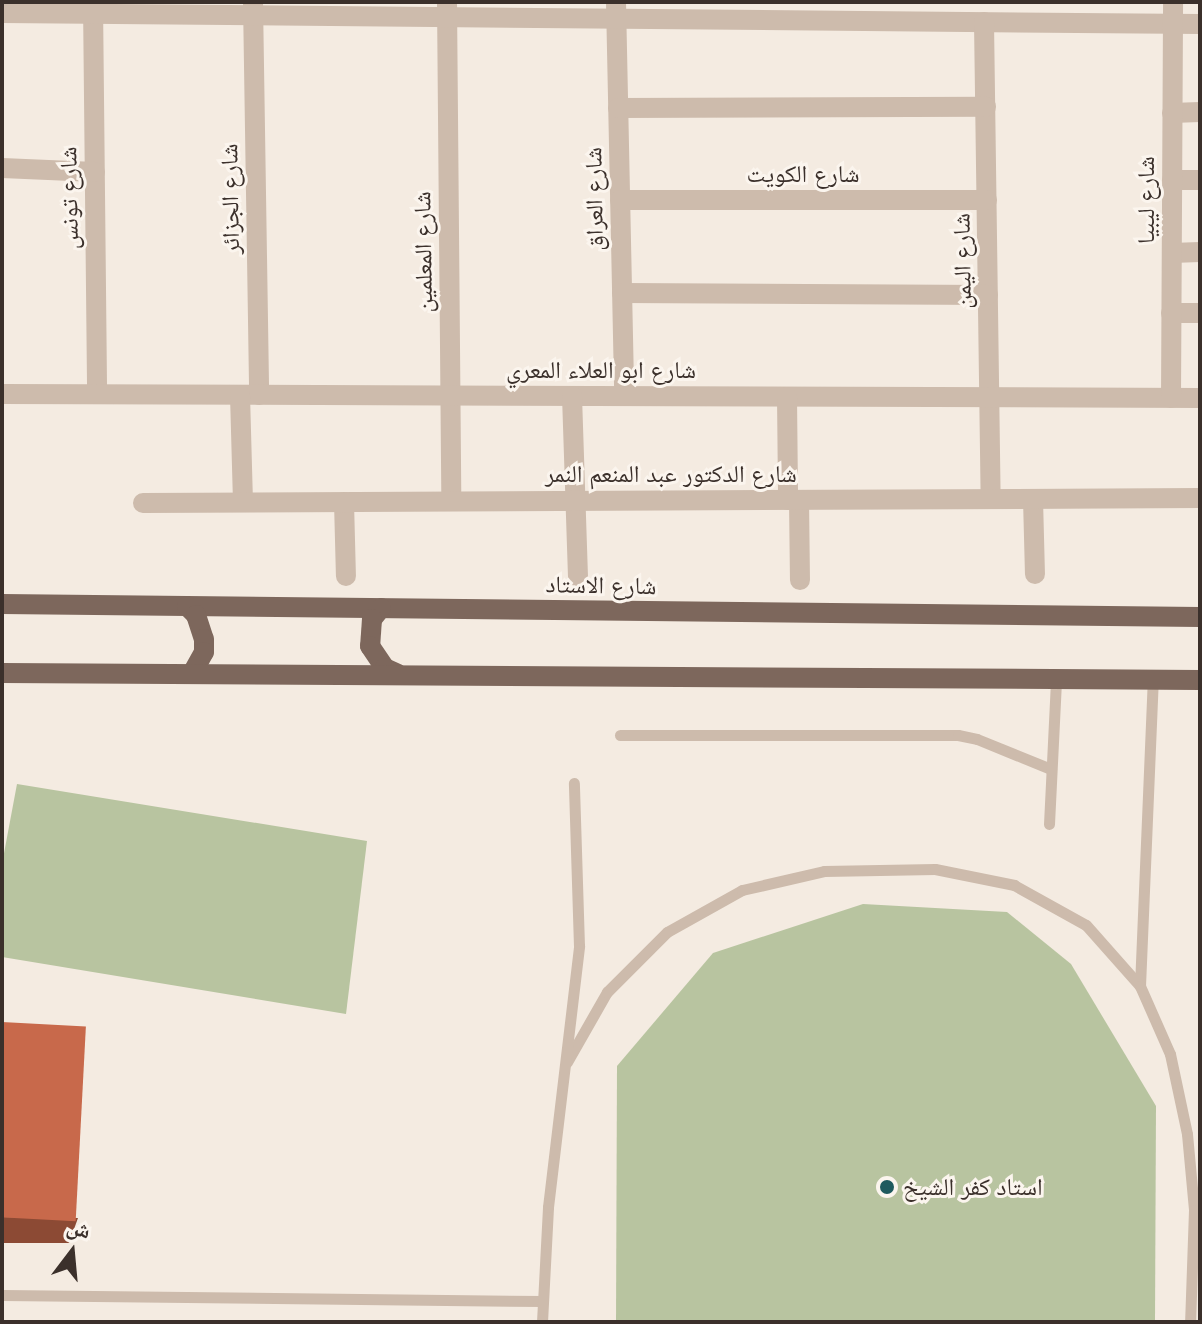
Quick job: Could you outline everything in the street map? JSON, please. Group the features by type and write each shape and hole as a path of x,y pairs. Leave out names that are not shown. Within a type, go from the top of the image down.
{"main road":[{"name":"شارع الاستاد","path":"2,604 1200,617"},
{"path":"187,606 196,615 204,639 204,652 192,674"},
{"path":"381,608 372,619 370,646 385,668 398,674"},
{"path":"2,673 1200,680"}],"street":[{"name":"شارع ليبيا","path":"1171,398 1173,2"},
{"path":"2,13 93,8 616,10 984,22 1200,24"},
{"name":"شارع تونس","path":"93,8 97,394"},
{"name":"شارع الجزائر","path":"243,502 249,395 253,9"},
{"name":"شارع المعلمين","path":"447,10 451,501"},
{"name":"شارع العراق","path":"616,10 624,395"},
{"name":"شارع اليمن","path":"984,22 991,499"},
{"path":"618,108 986,107"},
{"path":"1172,113 1200,112"},
{"path":"2,168 95,172"},
{"path":"1172,180 1200,180"},
{"name":"شارع الكويت","path":"620,200 987,200"},
{"path":"1172,253 1200,252"},
{"path":"622,293 988,295"},
{"path":"1171,313 1200,313"},
{"name":"شارع ابو العلاء المعري","path":"2,394 1200,398"},
{"path":"572,396 578,577"},
{"path":"787,397 800,580"},
{"name":"شارع الدكتور عبد المنعم النمر","path":"143,503 1200,498"},
{"path":"1033,499 1035,574"},
{"path":"344,502 346,576"}],"lane":[{"path":"1049,824 1056,679"},
{"path":"1140,986 1153,680"},
{"path":"620,735 958,735 977,739 1051,769"},
{"path":"542,1322 548,1207 579,946 574,783"},
{"path":"567,1062 607,992 667,932 742,890 824,871 935,869 1014,885 1086,925 1140,986 1170,1054 1187,1134 1194,1210 1190,1322"},
{"path":"2,1295 543,1301"}],"green space":[{"path":"17,784 367,841 346,1014 2,957 2,864"},
{"name":"استاد كفر الشيخ","path":"863,904 1007,912 1071,964 1156,1106 1155,1322 616,1322 617,1066 713,953"}],"building":[{"path":"2,1022 86,1026 76,1221 2,1217"}],"place":[{"name":"استاد كفر الشيخ","path":"887,1187"}]}
